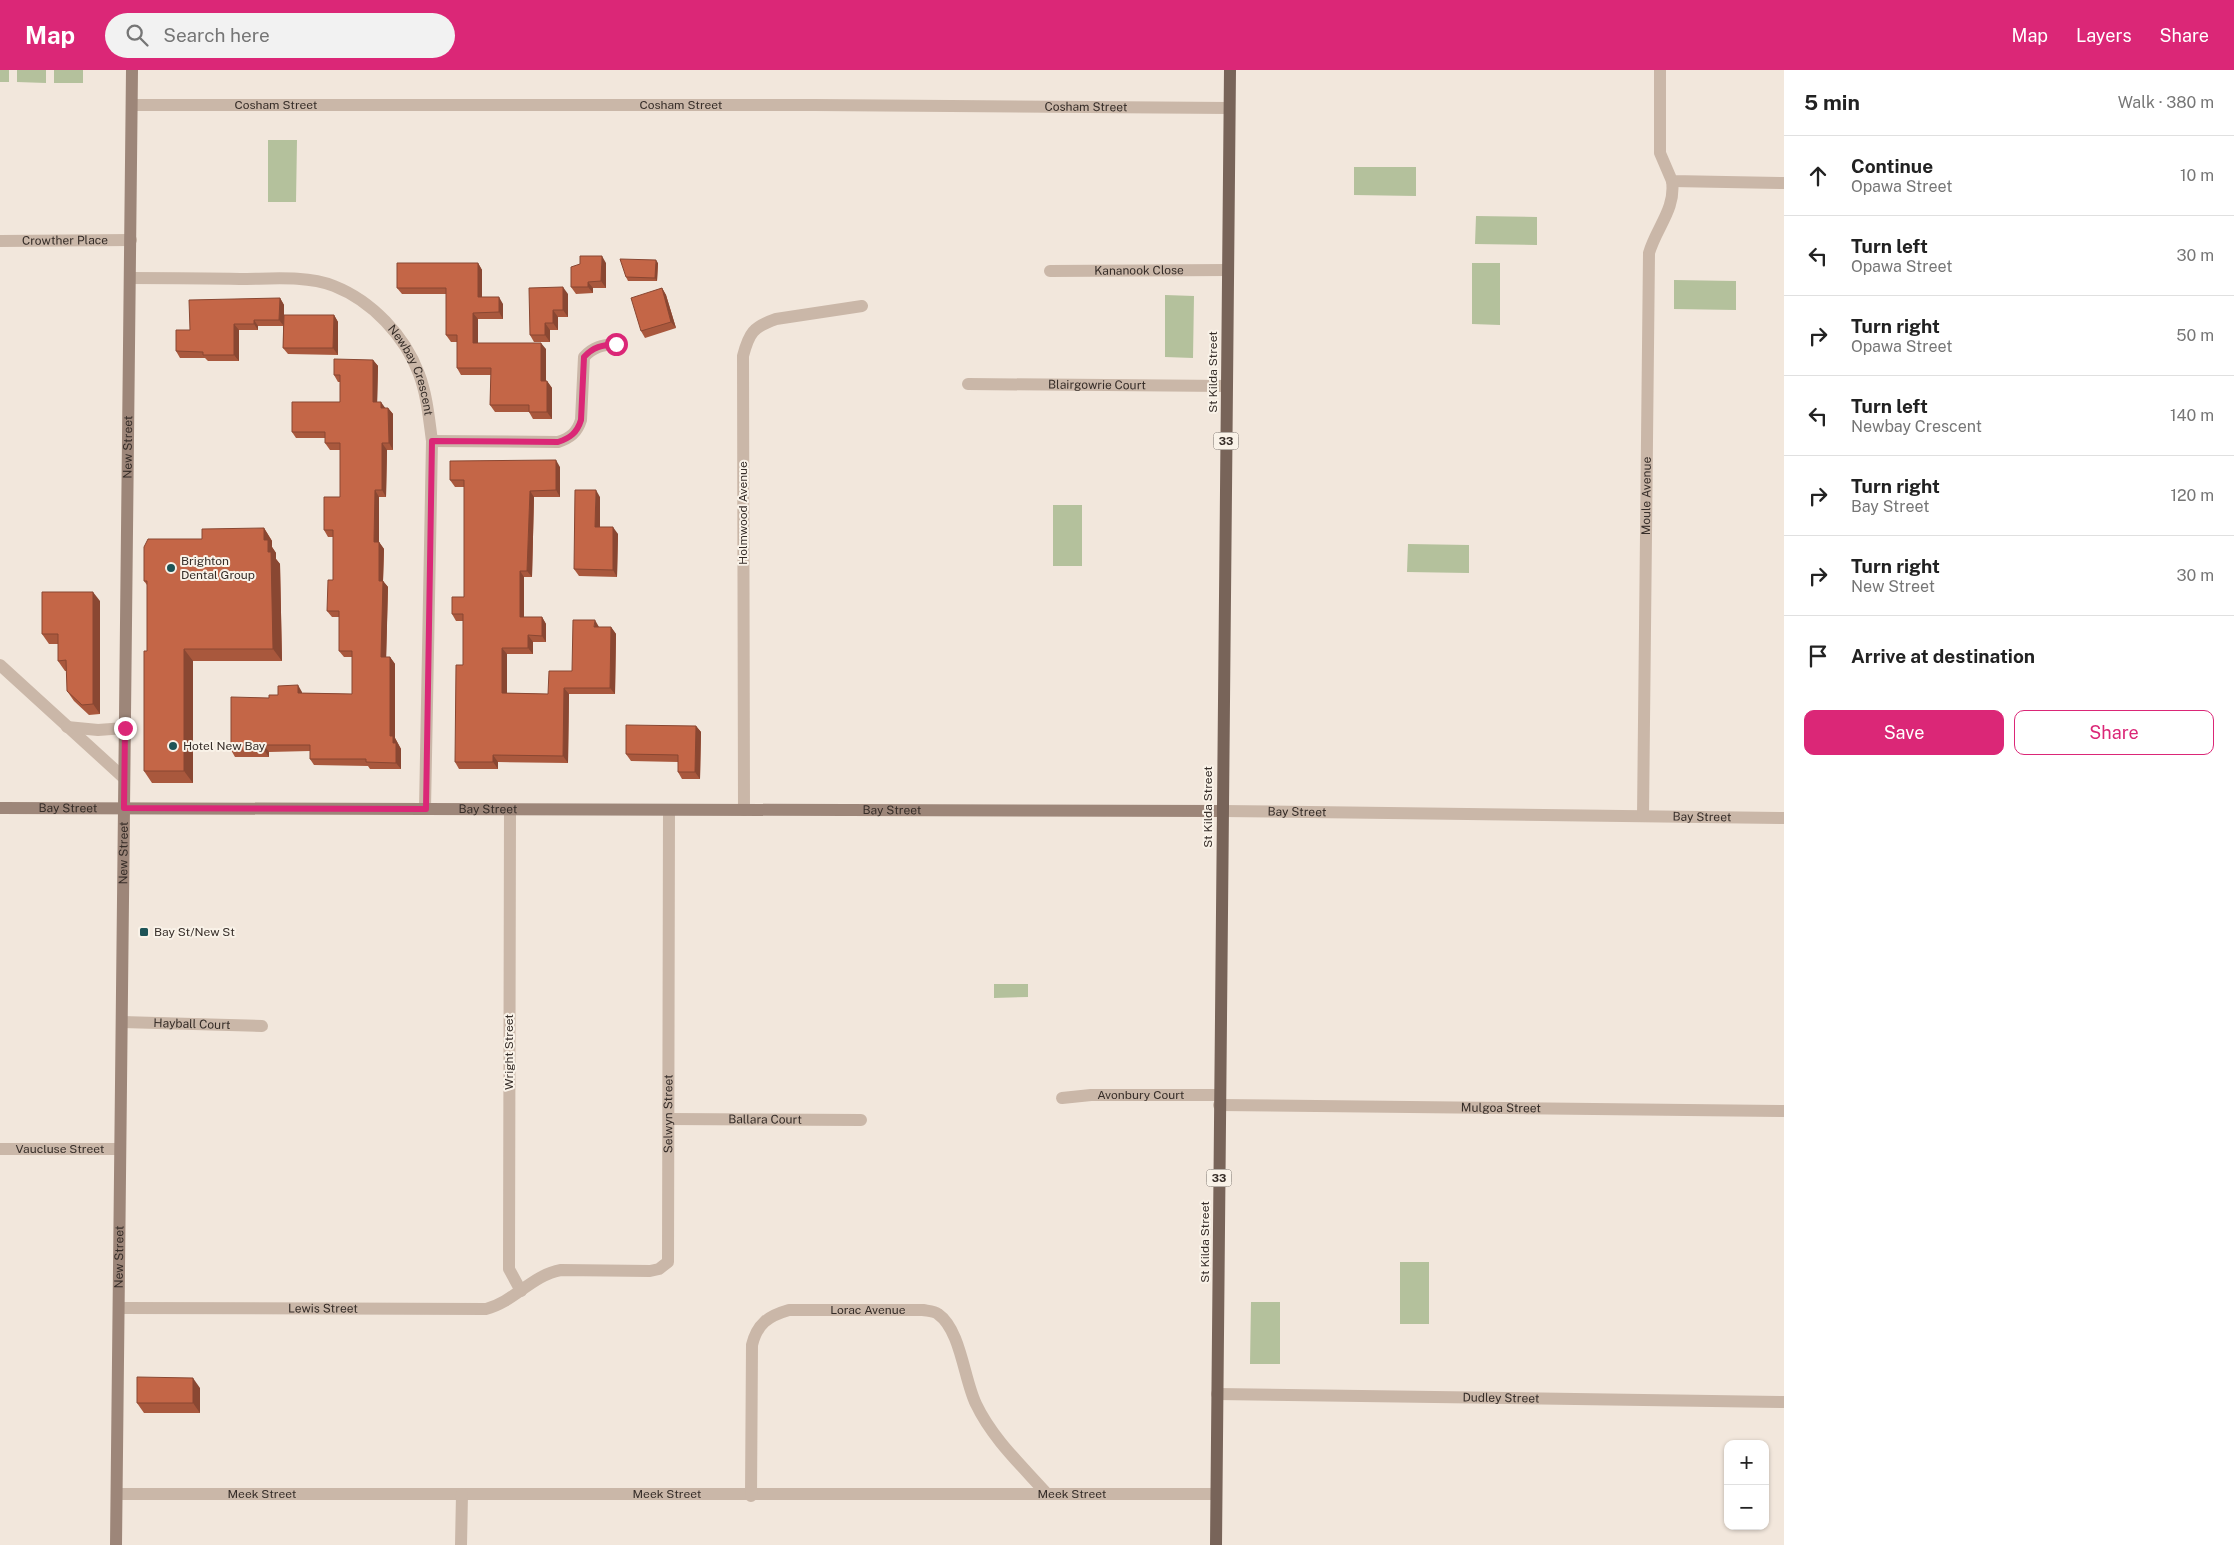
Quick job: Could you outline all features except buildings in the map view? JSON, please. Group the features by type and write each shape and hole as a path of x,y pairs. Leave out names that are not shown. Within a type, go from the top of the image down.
{"main road":[{"name":"New Street","path":"116,1545 132,70"},
{"name":"St Kilda Street","path":"1216,1545 1230,70"},
{"name":"Bay Street","path":"0,808 1222,811"}],"street":[{"path":"1660,70 1660,153 1672,181 1784,183"},
{"name":"Cosham Street","path":"132,105 815,105 1229,108"},
{"name":"Moule Avenue","path":"1643,816 1649,253 1653,238 1670,208 1674,194 1672,181"},
{"name":"Crowther Place","path":"0,241 131,240"},
{"name":"Kananook Close","path":"1050,271 1227,270"},
{"name":"Newbay Crescent","path":"130,278 302,280 333,286 360,299 386,322 405,348 419,374 428,409 432,441 426,809"},
{"name":"Holmwood Avenue","path":"744,810 743,356 747,341 754,329 764,323 776,319 862,306"},
{"path":"432,441 558,442 568,439 578,429 581,420 584,357 590,350 616,344"},
{"name":"Blairgowrie Court","path":"968,384 1227,386"},
{"path":"0,665 124,778"},
{"path":"68,727 98,730 125,728"},
{"name":"Wright Street","path":"510,810 509,1269 521,1291"},
{"name":"Selwyn Street","path":"521,1291 539,1277 560,1270 650,1271 659,1269 668,1262 670,810"},
{"name":"Bay Street","path":"1222,811 1784,818"},
{"name":"Hayball Court","path":"122,1022 262,1026"},
{"name":"Avonbury Court","path":"1062,1098 1091,1095 1219,1100"},
{"name":"Mulgoa Street","path":"1219,1100 1784,1111"},
{"name":"Ballara Court","path":"669,1119 861,1120"},
{"name":"Vaucluse Street","path":"0,1149 120,1149"},
{"name":"Lewis Street","path":"119,1308 486,1309 507,1301 521,1291"},
{"name":"Lorac Avenue","path":"751,1496 752,1345 760,1323 775,1314 798,1310 924,1310 936,1312 945,1320 953,1336 975,1404 993,1432 1046,1494"},
{"name":"Dudley Street","path":"1218,1394 1784,1402"},
{"name":"Meek Street","path":"117,1494 751,1496 1216,1494"},
{"path":"461,1545 462,1494"}],"green space":[{"path":"0,70 9,70 9,82 0,82"},
{"path":"17,70 46,70 46,83 17,82"},
{"path":"54,70 83,70 83,83 54,83"},
{"path":"268,140 297,140 296,202 268,202"},
{"path":"1354,167 1416,167 1416,196 1354,195"},
{"path":"1476,216 1537,217 1537,245 1475,244"},
{"path":"1472,263 1500,263 1500,325 1472,324"},
{"path":"1674,280 1736,281 1736,310 1674,309"},
{"path":"1165,295 1194,296 1193,358 1165,357"},
{"path":"1053,505 1082,505 1082,566 1053,566"},
{"path":"1408,544 1469,545 1469,573 1407,572"},
{"path":"994,984 1028,984 1028,997 994,998"},
{"path":"1400,1262 1429,1262 1429,1324 1400,1324"},
{"path":"1251,1302 1280,1302 1280,1364 1250,1364"}],"place":[{"name":"Brighton Dental Group","path":"171,568"},
{"name":"Hotel New Bay","path":"173,746"},
{"name":"Bay St/New St","path":"144,932"}],"route":[{"path":"125,728 124,808 426,809 432,441 558,442 568,439 578,429 581,420 584,357 590,350 616,344"}]}
